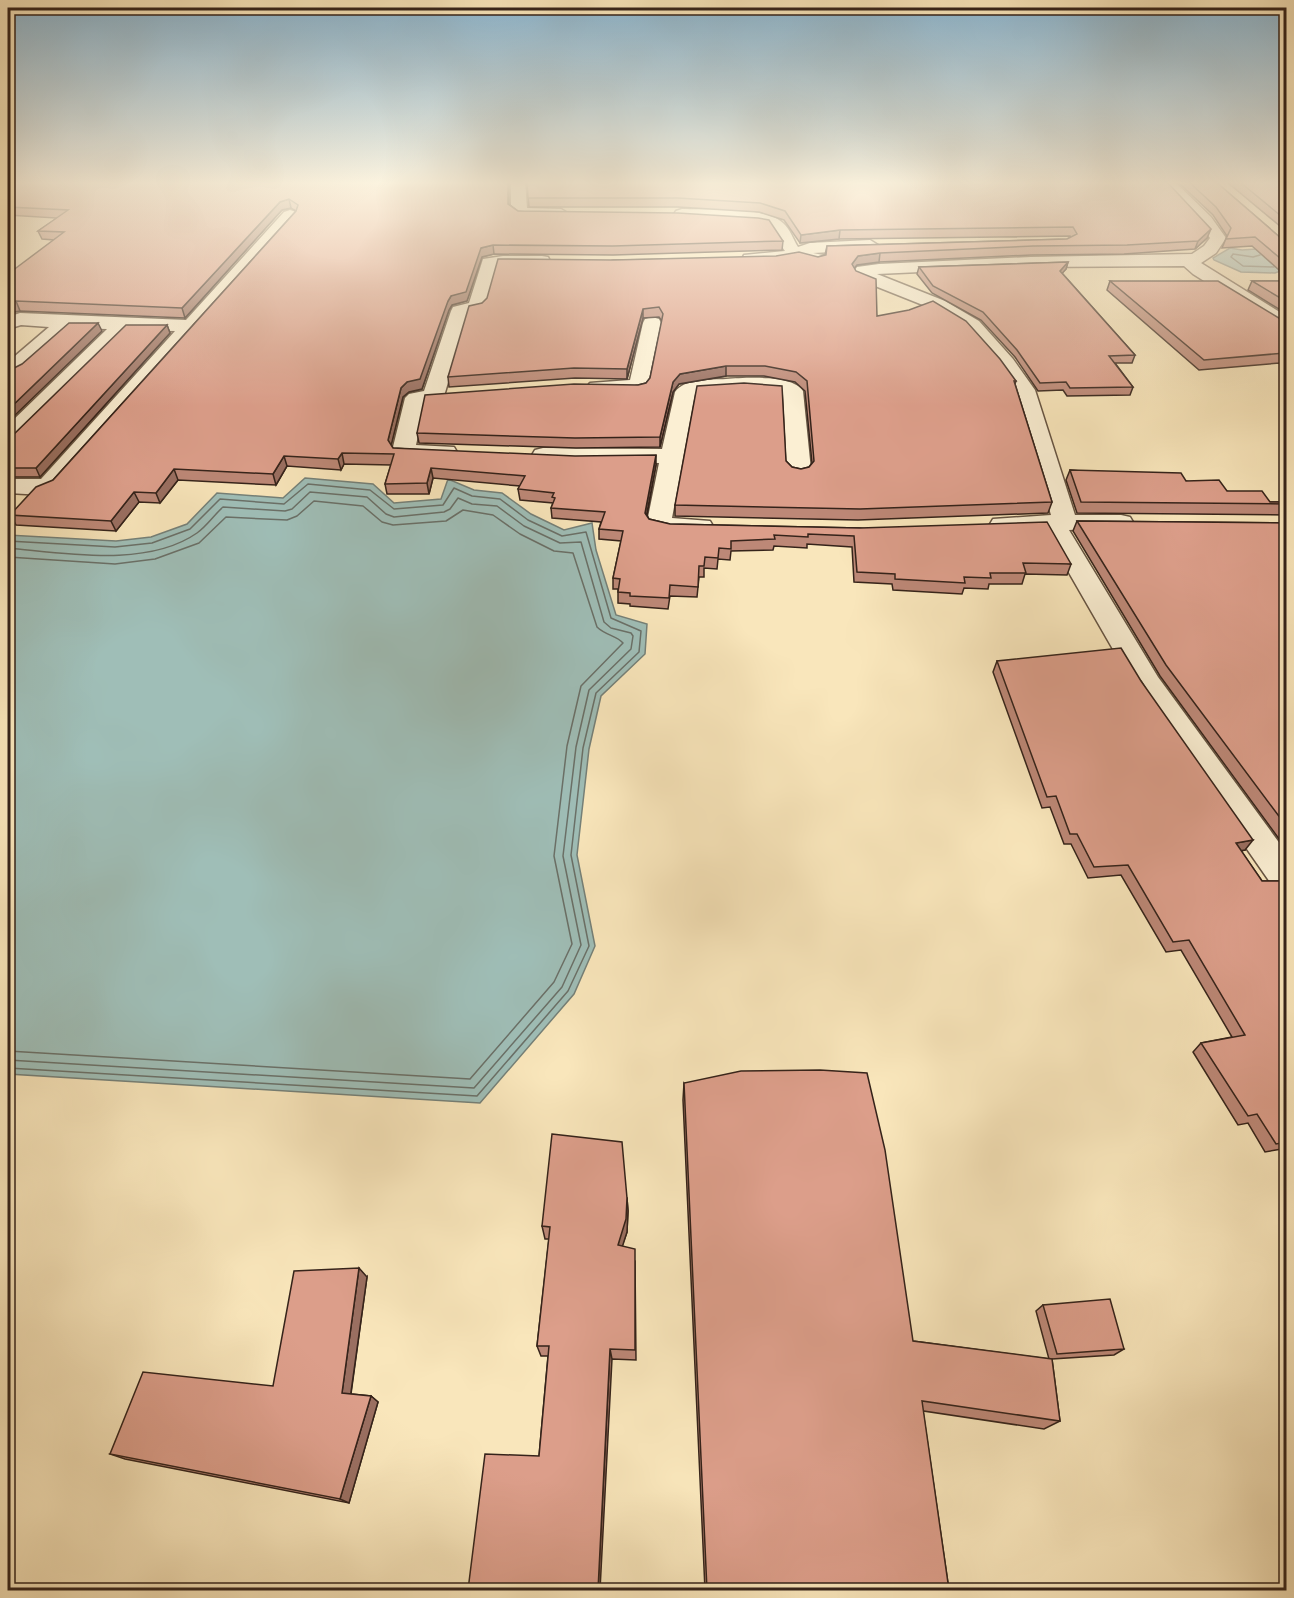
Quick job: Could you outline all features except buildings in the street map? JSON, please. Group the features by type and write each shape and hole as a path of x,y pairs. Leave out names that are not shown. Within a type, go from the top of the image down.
{"street":[{"path":"8,486 39,488 49,484 253,257"},
{"path":"727,259 785,257"},
{"path":"806,257 846,269 947,310 972,325 1006,363 1025,390 1058,522 1147,684 1287,878"},
{"path":"846,269 863,271 1031,262 1189,261 1199,257"},
{"path":"433,396 460,311 477,306 489,263 503,261 565,262"},
{"path":"1189,261 1199,270 1287,324"},
{"path":"8,323 20,319 190,326"},
{"path":"8,372 66,322"},
{"path":"575,386 638,387 652,323"},
{"path":"8,437 123,324"},
{"path":"728,527 670,525 659,522 685,392 688,389 738,385 789,386 793,391 799,470"},
{"path":"454,394 416,398 403,451 469,452"},
{"path":"528,455 673,456"},
{"path":"983,525 1058,522 1144,523"}],"water":[{"path":"1267,257 1286,269 1275,273 1241,272 1213,258"},
{"path":"305,478 373,484 394,503 441,499 448,479 474,490 502,493 531,514 564,530 592,523 596,550 616,615 647,624 645,654 601,696 589,749 577,855 595,946 574,994 480,1103 8,1074 8,535 116,541 151,537 187,524 217,493 283,498"}]}
